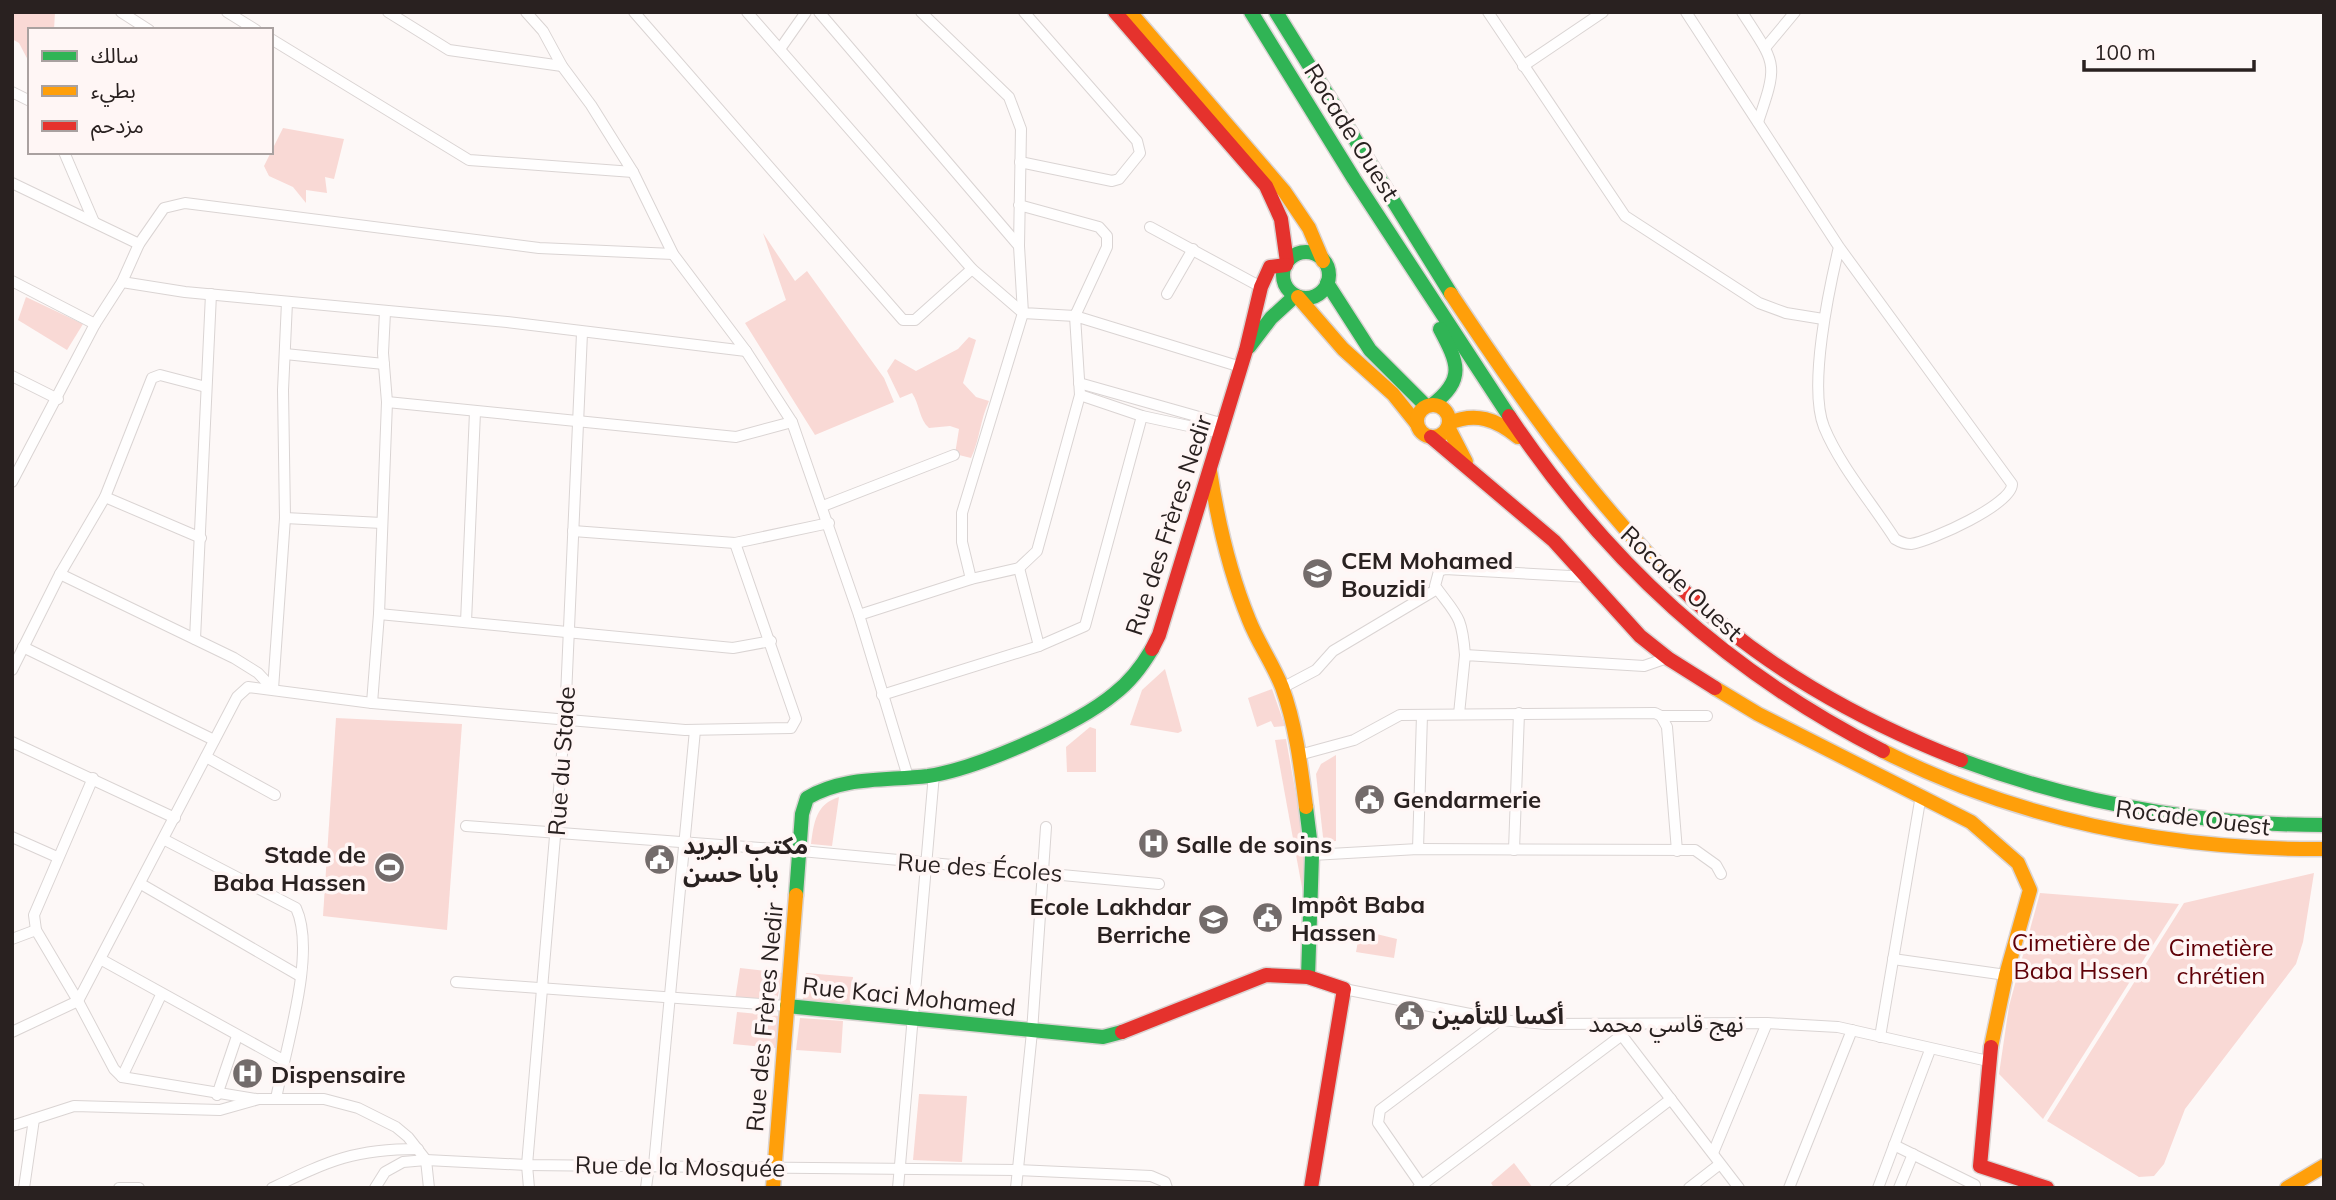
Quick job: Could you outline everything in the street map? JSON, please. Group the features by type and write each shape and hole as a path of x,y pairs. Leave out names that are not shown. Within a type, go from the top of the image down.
{"main road":[{"path":"1115,12 1271,194 1281,219 1287,263 1283,278 1343,349 1393,394 1422,432 1554,541 1590,577 1640,636 1667,658 1758,714 1971,822 2018,863 2030,890 2006,975 1988,1061 1980,1166 2047,1188"},
{"path":"1130,12 1284,191 1309,228 1327,268 1327,283 1343,313 1372,355 1393,379 1429,405 1445,410 1449,425 1473,472"},
{"name":"Rocade Ouest","path":"1251,12 1435,305 1530,448 1600,537 1682,619 1754,677 1854,735 1982,794 2091,827 2199,845 2324,849"},
{"name":"Rocade Ouest","path":"1276,12 1444,285 1557,449 1596,499 1651,558 1737,636 1822,693 1900,735 2037,788 2130,811 2192,820 2248,825 2324,825"},
{"path":"1261,287 1270,267 1287,263 1305,253 1323,261"},
{"path":"1297,296 1312,297 1327,283"},
{"name":"Rue des Frères Nedir","path":"773,1188 804,805 816,791 831,786 934,774 989,757 1095,708 1109,699 1144,665 1158,635 1247,350 1261,287"},
{"name":"Rue des Frères Nedir","path":"1247,350 1271,318 1297,296"},
{"path":"1417,424 1419,413 1451,390 1457,377 1455,362 1437,322 1435,305"},
{"path":"1431,437 1439,436 1449,425 1466,416 1490,418 1530,448"},
{"path":"1210,467 1218,524 1230,571 1250,623 1282,688 1299,755 1312,855 1308,977"},
{"path":"1196,509 1206,513 1218,524"},
{"name":"Rue Kaci Mohamed","path":"787,1006 1032,1031 1116,1035 1266,975 1308,977 1344,989"},
{"path":"1311,1188 1344,989"},
{"path":"2287,1188 2324,1166"},
{"path":"2302,1188 2324,1174"}],"street":[{"path":"121,12 146,28"},
{"path":"227,12 253,28"},
{"path":"388,12 449,50 562,66"},
{"path":"526,12 591,105 633,172 673,254 747,351 792,422 808,474 829,523 908,777"},
{"path":"634,12 903,320 915,320 972,269"},
{"path":"747,12 972,269 1023,313 1075,316 1241,367"},
{"path":"780,49 806,12"},
{"path":"819,12 1018,246"},
{"path":"921,12 1009,97 1021,129 1018,246 1023,313 962,513 962,542 971,579"},
{"path":"1020,162 1112,181 1119,179 1140,153 1137,141 1024,12"},
{"path":"1488,12 1618,208 1636,225 1759,303 1786,313 1823,319"},
{"path":"1523,66 1603,12"},
{"path":"1686,12 1839,247 2012,484 2011,492 1953,528 1910,544 1895,540 1823,425 1819,395 1823,319 1839,247"},
{"path":"1742,12 1771,58 1772,75 1758,121"},
{"path":"1765,48 1795,12"},
{"path":"273,40 469,160 633,172"},
{"path":"12,92 28,99"},
{"path":"65,154 94,222"},
{"path":"12,183 139,244"},
{"path":"12,482 58,399 95,324 122,282 139,244 164,208 177,203 539,248 673,254"},
{"path":"859,615 971,579 1019,568 1037,551 1080,395 1075,316 1107,247 1107,236 1099,228 1019,205"},
{"path":"1150,227 1261,287"},
{"path":"1167,294 1193,249"},
{"path":"12,281 95,324"},
{"path":"122,282 286,303 507,322 747,351"},
{"path":"195,639 211,294"},
{"path":"273,689 285,518 286,303"},
{"path":"372,703 379,614 387,402 384,364 385,312"},
{"name":"Rue du Stade","path":"529,1188 527,1165 540,989 557,833 565,719 582,333"},
{"path":"285,354 384,364"},
{"path":"13,668 60,574 105,497 152,378 160,375 206,387"},
{"path":"12,376 58,399"},
{"path":"1079,383 1222,429"},
{"path":"1080,395 1142,416 1222,429"},
{"path":"387,402 736,437 792,422"},
{"path":"466,622 475,412"},
{"path":"882,695 1039,646 1086,626 1142,416"},
{"path":"823,506 954,455"},
{"path":"105,497 201,538"},
{"path":"285,518 382,523"},
{"path":"573,531 735,543 829,523"},
{"path":"12,1032 79,1001 237,697 248,687 372,703 695,730 791,728 795,724 771,641 735,543"},
{"path":"1019,568 1039,646"},
{"path":"1459,714 1465,655 1463,628 1450,602 1437,589 1435,578 1439,571 1446,569 1590,577"},
{"path":"60,574 195,639 258,673 273,689"},
{"path":"1282,688 1316,670 1333,651 1437,589"},
{"path":"379,614 733,648 771,641"},
{"path":"23,647 214,740"},
{"path":"1465,655 1644,666 1667,658"},
{"path":"1514,850 1519,713"},
{"path":"1299,755 1354,740 1400,715 1655,713 1661,716 1707,716"},
{"path":"1418,849 1422,715"},
{"path":"1661,716 1667,727 1677,850"},
{"path":"646,1188 651,1165 664,997 695,730"},
{"path":"12,743 175,818"},
{"path":"206,757 275,795"},
{"path":"898,1188 915,1019 923,863 934,774"},
{"path":"93,778 34,915 36,930 79,1001 114,1069 122,1077 217,1095 258,1099 324,1099 358,1108 396,1128 418,1150 426,1160 429,1188"},
{"path":"1880,1037 1921,795"},
{"name":"Rue des Écoles","path":"466,826 801,850 1159,884"},
{"path":"1016,1188 1032,1031 1046,827"},
{"path":"13,837 57,857"},
{"path":"165,840 296,908 304,925 300,976 276,1099"},
{"path":"1312,855 1418,849 1695,850 1721,874"},
{"path":"141,884 300,976"},
{"path":"12,939 36,930"},
{"path":"1894,959 2006,975"},
{"path":"102,960 161,995 283,1060"},
{"name":"Rue Kaci Mohamed","path":"456,982 787,1006"},
{"name":"نهج قاسي محمد","path":"1344,989 1500,1020 1546,1024 1767,1023 1852,1030 1930,1050 1988,1061"},
{"path":"122,1077 161,995"},
{"path":"1500,1020 1380,1110 1378,1123 1419,1186 1622,1035"},
{"path":"1713,1153 1767,1023"},
{"path":"1613,1024 1739,1188"},
{"path":"1789,1188 1852,1030"},
{"path":"217,1095 237,1036"},
{"path":"1878,1188 1930,1050"},
{"path":"12,1126 74,1106 220,1110 240,1107 258,1099"},
{"path":"1555,1188 1671,1099"},
{"path":"24,1188 34,1119"},
{"path":"1894,1145 1975,1186 1980,1166"},
{"path":"272,1188 334,1159 376,1149 418,1150"},
{"path":"1899,1188 1913,1154"},
{"name":"Rue de la Mosquée","path":"375,1188 385,1171 403,1162 426,1160 527,1165 775,1166 899,1171 1017,1170 1151,1176 1165,1182 1167,1188"},
{"path":"1689,1188 1720,1164"},
{"path":"119,1188 139,1188"}],"green space":[{"path":"12,12 55,12 54,28 28,28 28,60 19,43 12,39"},
{"path":"283,128 344,139 334,179 325,177 327,193 306,190 306,203 293,187 269,176 264,166 270,154 273,154 273,148"},
{"path":"763,233 795,281 807,271 884,378 894,402 815,435 745,323 786,300"},
{"path":"26,297 83,324 67,350 18,320"},
{"path":"969,337 976,340 963,383 976,397 989,401 971,458 955,454 959,429 950,426 929,428 912,393 900,398 887,371 895,359 916,371 958,349"},
{"path":"1165,669 1182,731 1178,733 1130,725 1142,690"},
{"path":"1272,689 1285,726 1274,727 1271,721 1257,727 1248,698"},
{"name":"Stade de Baba Hassen","path":"336,718 462,724 447,930 323,916"},
{"path":"1090,727 1096,729 1096,772 1067,772 1066,747"},
{"path":"1286,739 1306,850 1306,891 1303,893 1275,740"},
{"path":"1336,755 1336,841 1327,842 1323,837 1316,774 1321,764"},
{"path":"839,797 832,846 811,844 815,821 821,809"},
{"name":"Cimetière chrétien","path":"2314,873 2303,942 2296,964 2185,1109 2164,1164 2154,1176 2139,1177 2047,1121 2184,903"},
{"name":"Cimetière de Baba Hssen","path":"2040,893 2179,904 2043,1119 1999,1074 2009,1006"},
{"path":"1360,930 1397,939 1394,958 1356,952"},
{"path":"740,968 782,973 777,1002 735,1000"},
{"path":"806,973 853,977 850,1008 802,1005"},
{"path":"737,1012 779,1016 776,1048 733,1044"},
{"path":"800,1018 843,1021 841,1053 796,1050"},
{"path":"919,1094 967,1096 962,1162 913,1160"},
{"path":"1514,1163 1533,1188 1494,1188 1491,1183"}],"traffic: fast":[{"path":"1251,12 1354,179 1509,416"},
{"path":"1276,12 1451,294"},
{"path":"1306,252 1322,259 1329,275 1322,291 1306,298 1290,291 1283,275 1290,259 1306,252"},
{"path":"1327,283 1370,350 1426,406"},
{"path":"1249,347 1271,318 1295,296"},
{"path":"1432,405 1450,387 1456,370 1440,329"},
{"path":"796,895 802,814 807,798 850,783 948,772 1025,744 1076,719 1114,694 1135,673 1152,649"},
{"path":"1961,760 2050,789 2140,809 2231,821 2324,825"},
{"path":"1306,807 1312,855 1308,977"},
{"path":"787,1006 1103,1037 1122,1032"}],"traffic: slow":[{"path":"1130,12 1284,191 1309,228 1323,261"},
{"path":"1451,294 1558,447 1616,519 1680,587"},
{"path":"1298,297 1343,349 1393,394 1417,424"},
{"path":"1433,405 1444,410 1449,421 1444,432 1433,437 1422,432 1417,421 1422,410 1433,405"},
{"path":"1449,423 1468,418 1485,419 1518,437"},
{"path":"1448,427 1466,462"},
{"path":"1210,471 1230,565 1242,602 1287,701 1306,807"},
{"path":"1715,688 1758,714 1971,822 2018,863 2030,890 2006,975 1991,1047"},
{"path":"1883,751 1988,796 2098,827 2210,844 2324,849"},
{"path":"773,1188 796,895"},
{"path":"2287,1188 2324,1166"}],"traffic: jam":[{"path":"1115,12 1266,186 1281,219 1287,262"},
{"path":"1152,649 1159,635 1246,350 1261,287 1270,267 1286,265"},
{"path":"1509,416 1587,519 1629,565 1674,608 1772,685 1826,720 1883,751"},
{"path":"1431,437 1554,541 1640,636 1669,659 1715,688"},
{"path":"1680,587 1743,641 1812,688 1885,727 1961,760"},
{"path":"1122,1032 1266,975 1308,977 1344,989 1311,1188"},
{"path":"1991,1047 1980,1166 2047,1188"}],"place":[{"name":"CEM Mohamed Bouzidi","path":"1318,574"},
{"name":"Gendarmerie","path":"1370,799"},
{"name":"Salle de soins","path":"1153,844"},
{"name":"مكتب البريد بابا حسن","path":"660,859"},
{"name":"Stade de Baba Hassen","path":"389,868"},
{"name":"Impôt Baba Hassen","path":"1268,918"},
{"name":"Ecole Lakhdar Berriche","path":"1214,920"},
{"name":"أكسا للتأمين","path":"1409,1015"},
{"name":"Dispensaire","path":"248,1074"}]}
